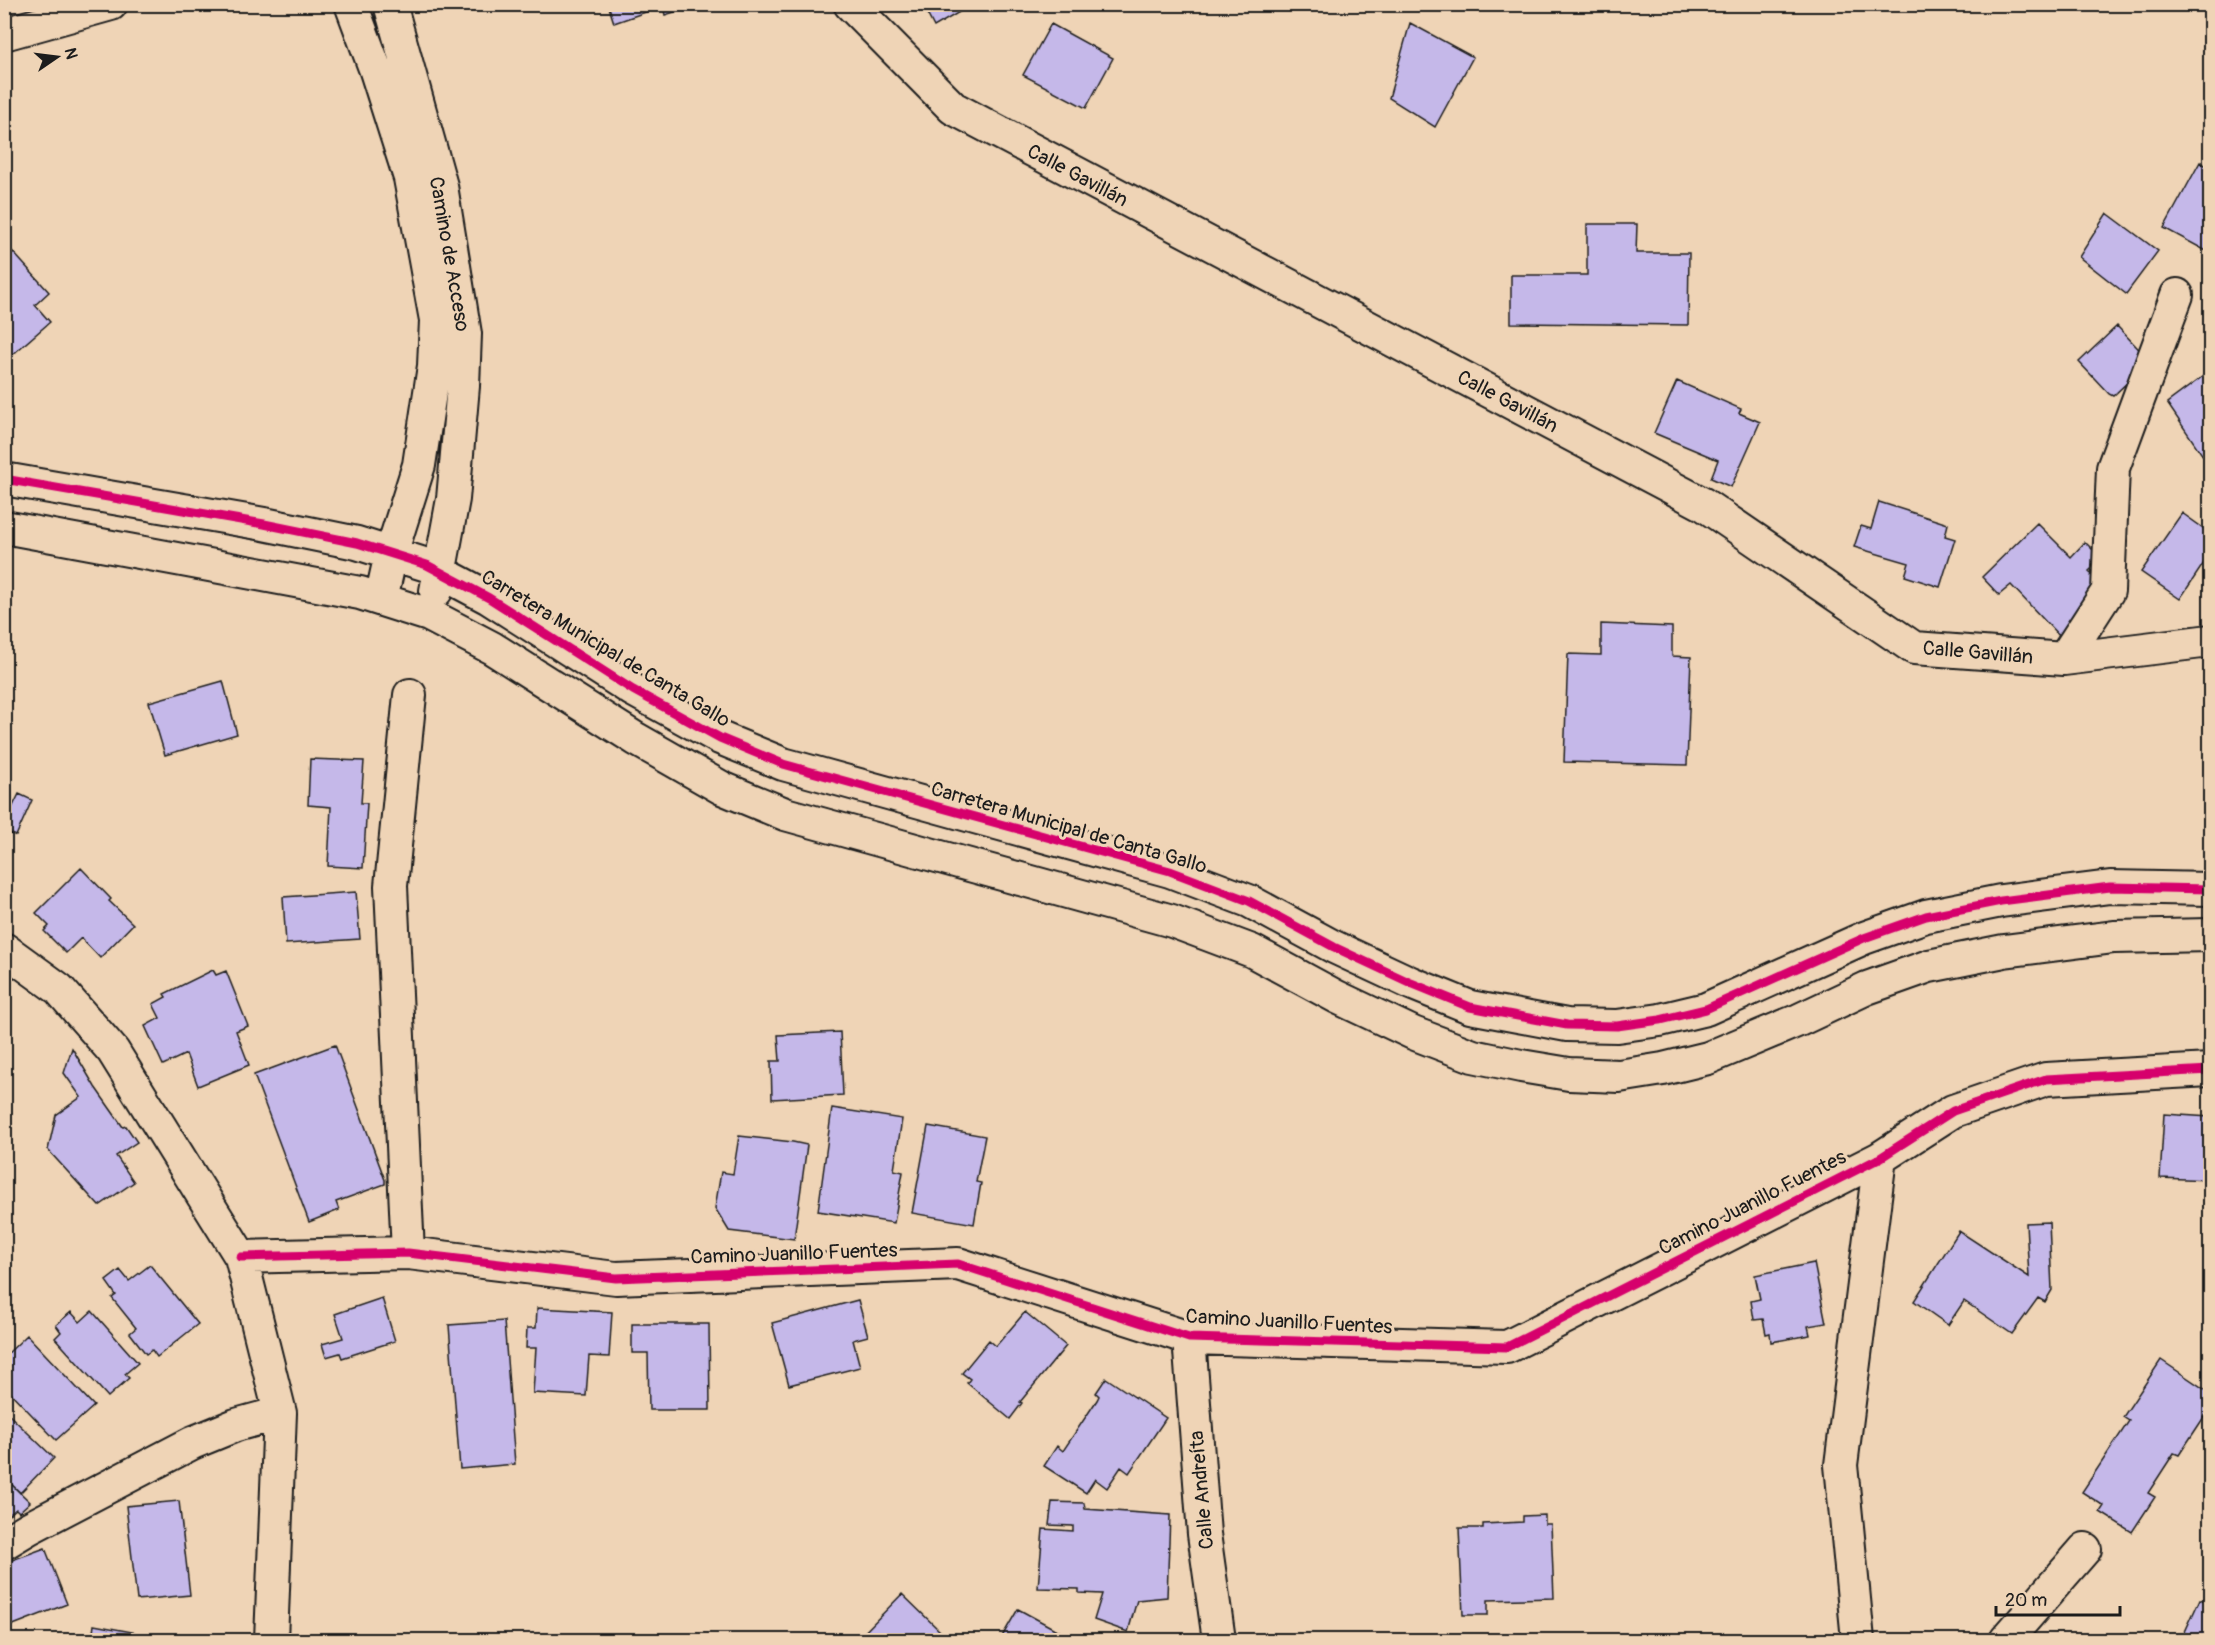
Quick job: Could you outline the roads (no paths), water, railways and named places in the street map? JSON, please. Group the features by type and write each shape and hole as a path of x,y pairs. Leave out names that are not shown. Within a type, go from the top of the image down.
{"street":[{"path":"4,34 111,4"},
{"name":"Camino de Acceso","path":"351,4 376,71 410,178 436,320 434,366 420,465 391,554 381,599"},
{"name":"Camino de Acceso","path":"390,4 441,186 465,334 453,499 441,573 429,615"},
{"name":"Calle Gavillán","path":"849,4 953,108 1703,504 1914,648 2064,659 2211,641"},
{"path":"2064,659 2108,591 2113,468 2176,295"},
{"name":"Carretera Municipal de Canta Gallo","path":"4,479 275,526 357,543 427,565 489,598 633,690 720,738 783,764 1170,871 1249,902 1344,952 1410,983 1470,1006 1567,1025 1617,1026 1660,1020 1706,1009 1864,938 1926,916 2001,901 2110,887 2211,889"},
{"path":"4,527 360,593 429,615 492,648 636,739 733,793 796,817 1172,921 1252,951 1337,997 1413,1033 1473,1056 1521,1066 1569,1074 1619,1076 1663,1069 1708,1058 1799,1020 1867,988 1929,966 2004,951 2114,937 2211,935"},
{"path":"408,1253 391,886 410,695"},
{"path":"4,949 59,989 113,1051 241,1257 280,1413 271,1641"},
{"name":"Camino Juanillo Fuentes","path":"241,1257 408,1253 616,1278 958,1264 1189,1338 1507,1347 1880,1158 1953,1111 2046,1079 2211,1070"},
{"path":"1858,1641 1841,1465 1880,1158"},
{"name":"Calle Andreíta","path":"1189,1338 1204,1534 1219,1641"},
{"path":"4,1543 28,1528 192,1443 236,1425 280,1413"},
{"path":"2006,1641 2085,1549"}]}
